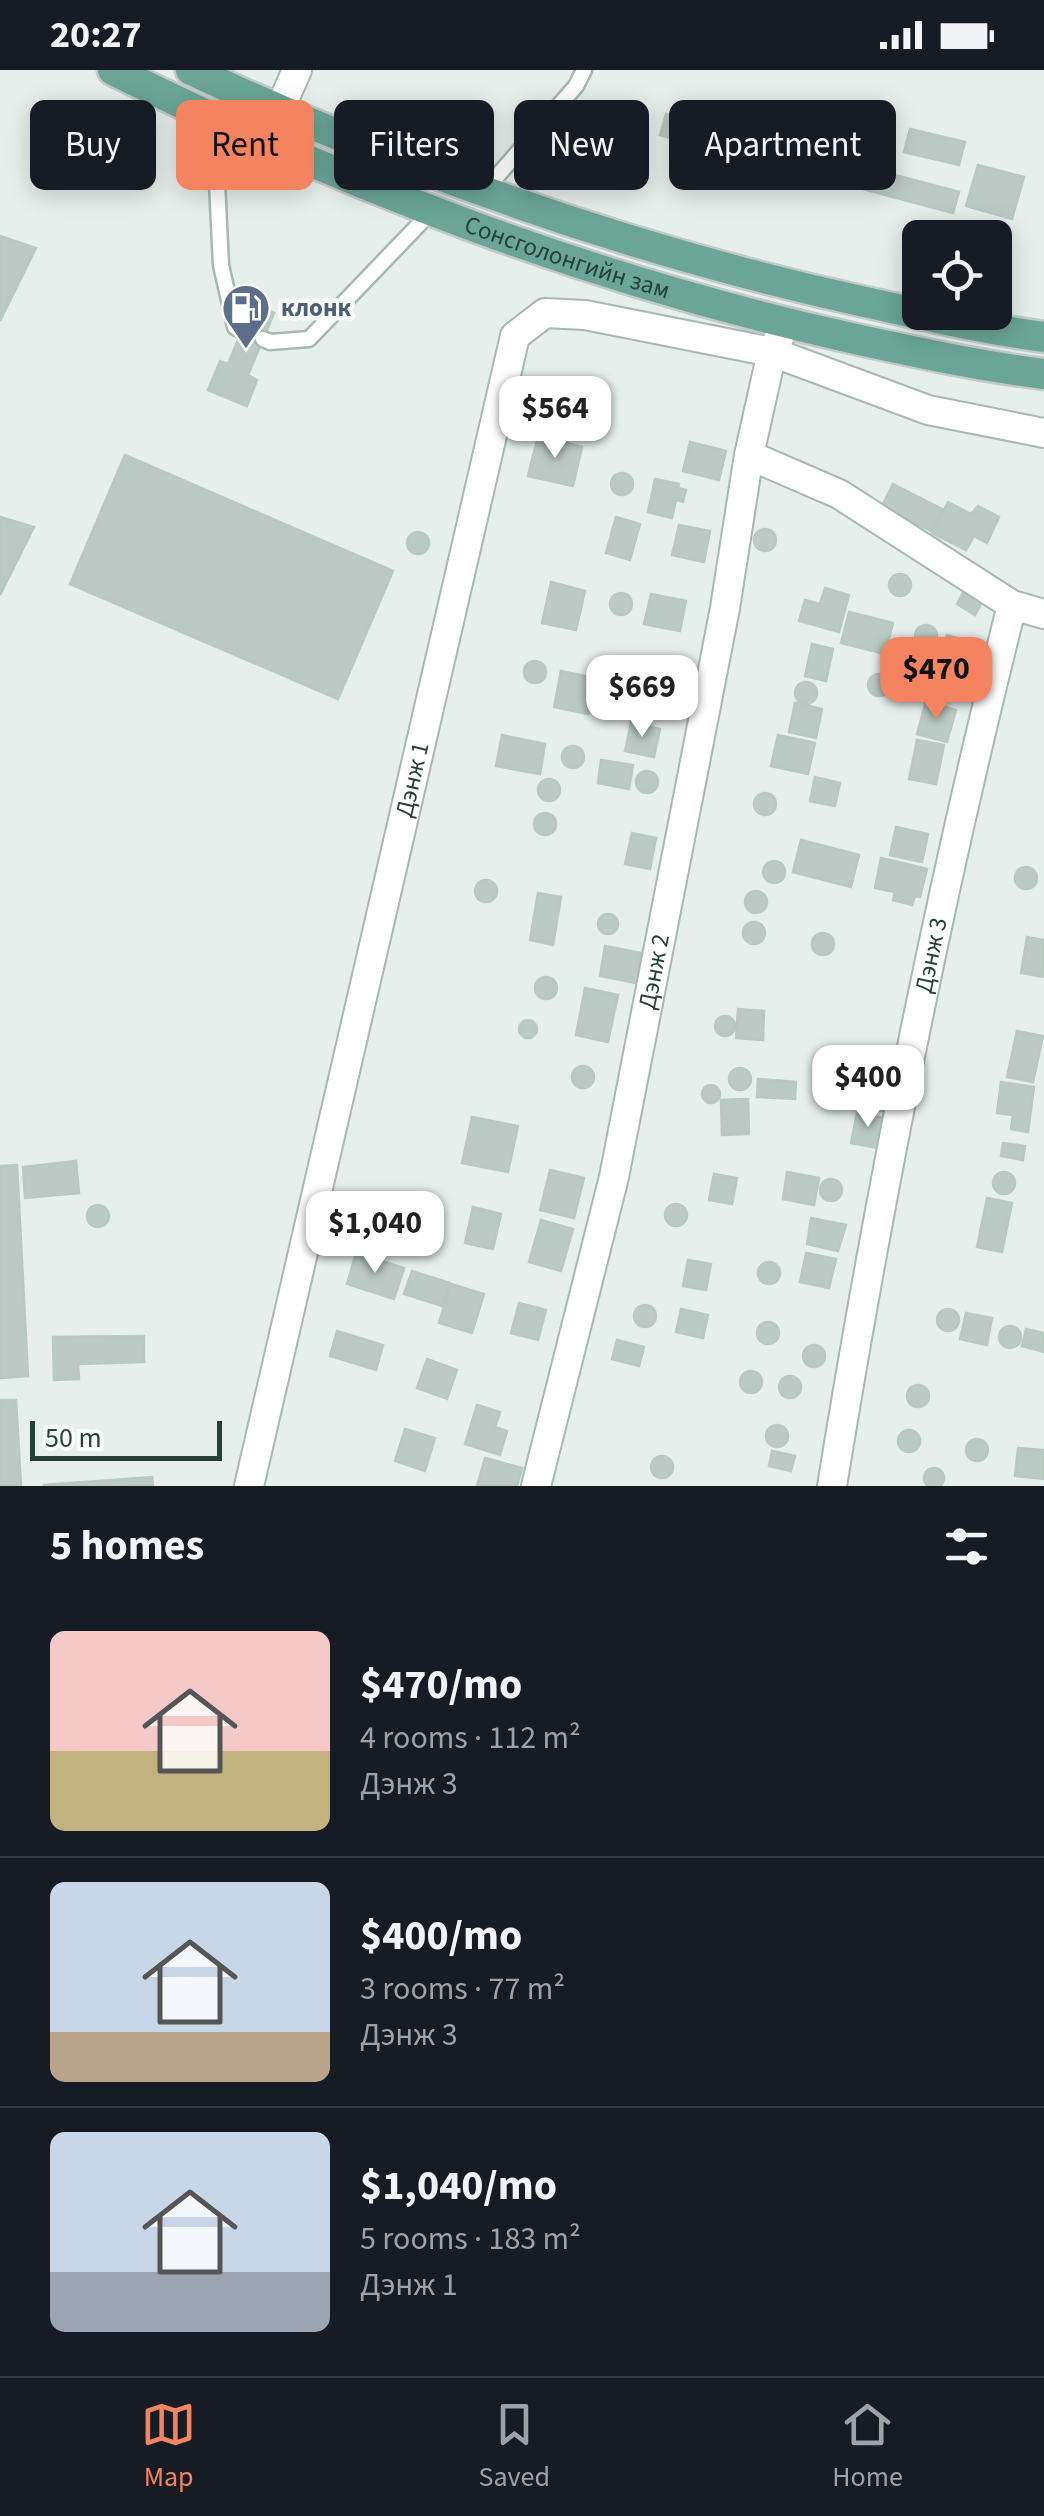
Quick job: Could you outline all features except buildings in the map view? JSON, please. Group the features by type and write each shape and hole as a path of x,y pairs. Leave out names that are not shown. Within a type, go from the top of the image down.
{"main road":[{"name":"Сонсголонгийн зам","path":"113,70 176,101"},
{"name":"Сонсголонгийн зам","path":"191,70 255,100"},
{"name":"Сонсголонгийн зам","path":"314,163 430,212 664,291 786,324 1044,374"},
{"name":"Сонсголонгийн зам","path":"484,190 694,262 888,307 1044,337"}],"street":[{"path":"284,100 297,70"},
{"name":"Дэнж 1","path":"249,1486 516,336 545,312 585,315 772,352 928,410 1044,433"},
{"name":"Дэнж 2","path":"536,1486 614,1177 750,455 772,352 786,324"},
{"path":"750,455 839,494 1012,605 1044,614"},
{"name":"Дэнж 3","path":"832,1486 864,1290 977,744 1012,605"}],"lane":[{"path":"494,179 576,86 584,70"},
{"path":"217,190 221,265 234,327 242,330"},
{"path":"263,339 270,342 309,338 430,212"}],"place":[{"name":"клонк","path":"246,350"}]}
